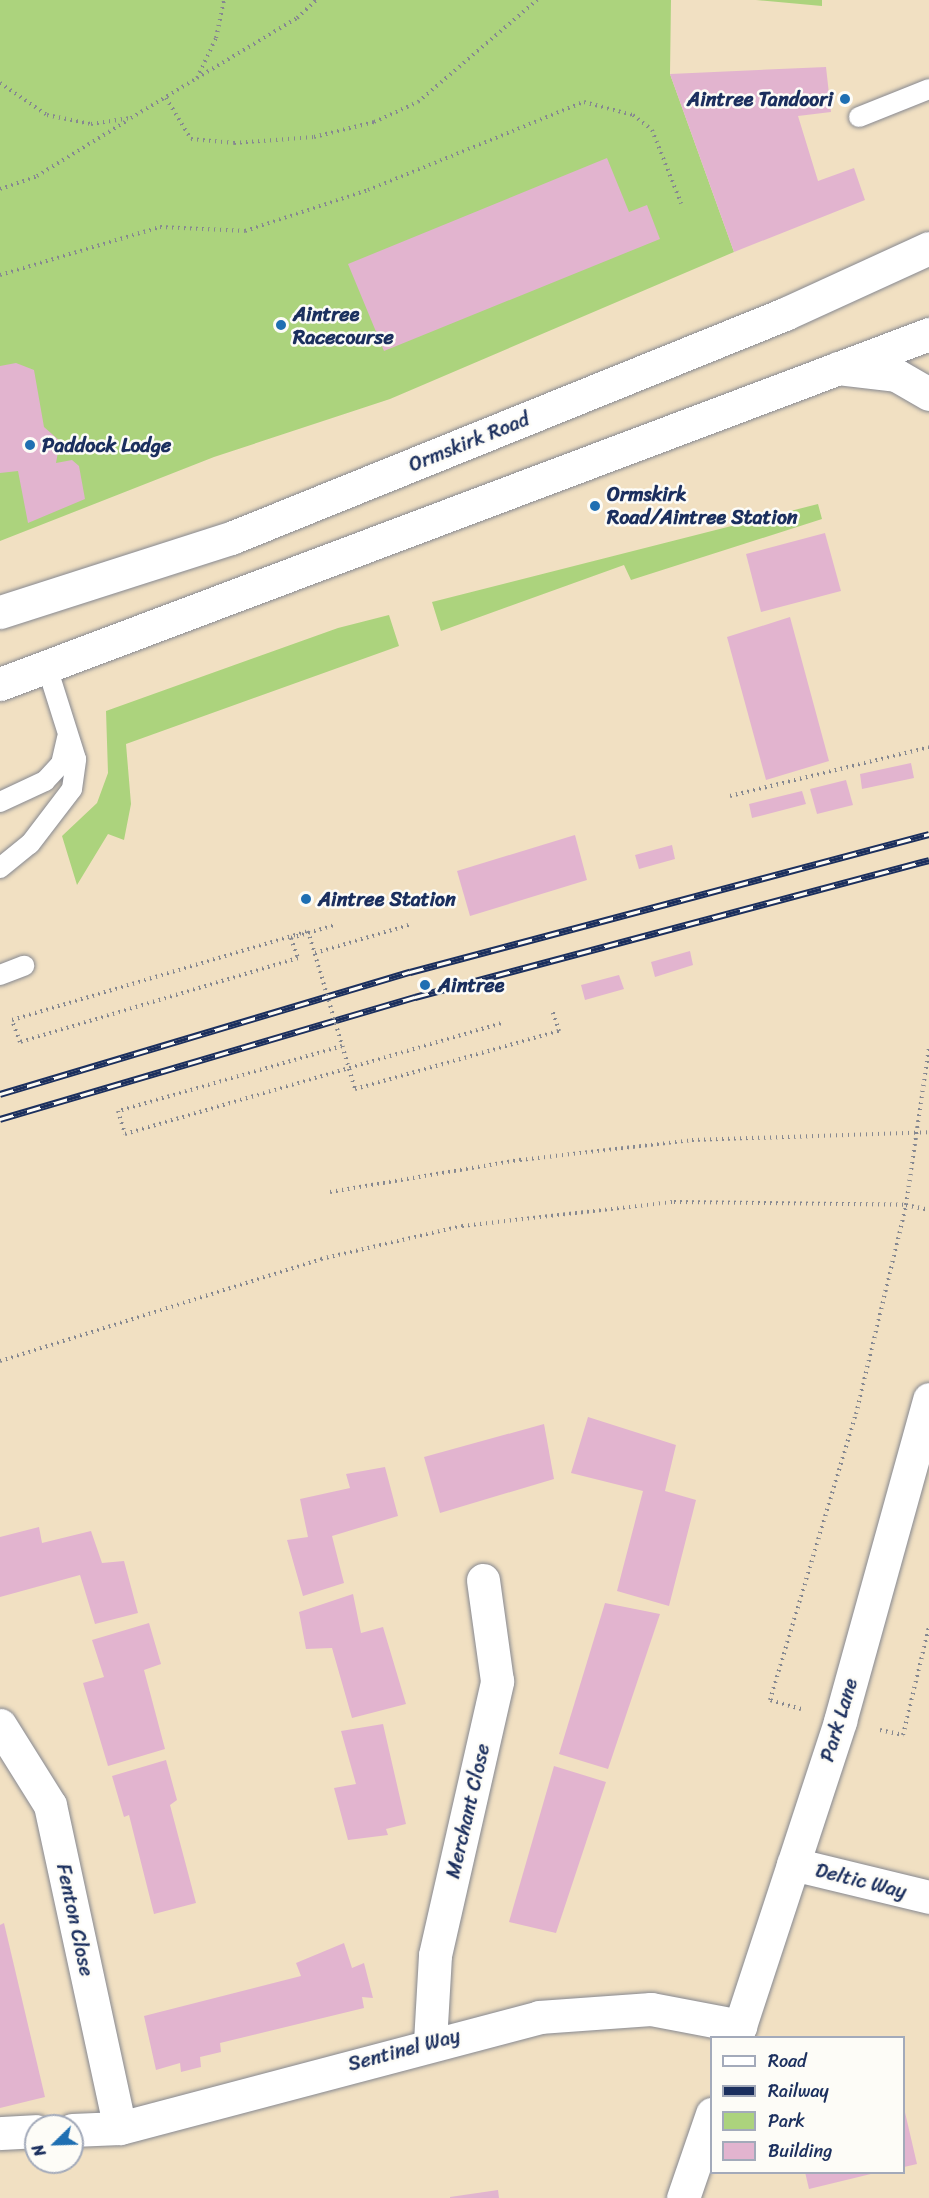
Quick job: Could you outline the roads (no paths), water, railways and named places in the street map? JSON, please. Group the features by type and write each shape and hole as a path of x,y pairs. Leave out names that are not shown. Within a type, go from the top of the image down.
{"main road":[{"name":"Ormskirk Road","path":"0,612 231,538 785,314 929,248"},
{"path":"0,684 929,333"},
{"path":"838,368 896,375 929,394"},
{"name":"Park Lane","path":"738,2032 840,1720 929,1399"},
{"name":"Merchant Close","path":"430,2042 435,1955 497,1681 483,1580"},
{"name":"Fenton Close","path":"0,1725 51,1805 120,2128"},
{"name":"Deltic Way","path":"793,1864 929,1897"},
{"name":"Sentinel Way","path":"84,2130 120,2128 430,2042 538,2017 609,2009 651,2009 738,2032"},
{"path":"683,2198 710,2117"},
{"path":"0,2133 24,2132"}],"lane":[{"path":"859,117 929,89"},
{"path":"0,868 30,844 72,789 76,759 67,724 47,667"},
{"path":"0,802 45,781 62,764 67,724"},
{"path":"0,975 24,966"}],"railway":[{"path":"0,1094 410,972 929,834"},
{"path":"0,1119 415,997 929,860"}],"place":[{"name":"Aintree Tandoori","path":"845,99"},
{"name":"Aintree Racecourse","path":"281,325"},
{"name":"Paddock Lodge","path":"30,445"},
{"name":"Ormskirk Road/Aintree Station","path":"595,506"},
{"name":"Aintree Station","path":"306,899"},
{"name":"Aintree","path":"425,985"}]}
